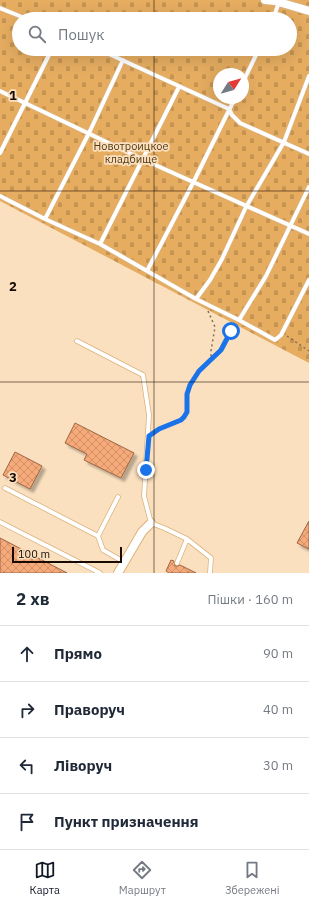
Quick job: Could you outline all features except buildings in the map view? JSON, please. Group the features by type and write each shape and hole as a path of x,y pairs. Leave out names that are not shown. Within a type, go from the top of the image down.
{"street":[{"path":"265,0 277,1 309,11"},
{"path":"118,573 142,532 150,523"}],"lane":[{"path":"275,12 277,1"},
{"path":"0,8 12,13"},
{"path":"0,153 48,56"},
{"path":"114,56 178,87 229,109 232,115 240,123 309,154"},
{"path":"249,70 256,56"},
{"path":"45,219 89,134 123,60"},
{"path":"196,299 210,280 222,259 246,207 284,142 309,76"},
{"path":"100,244 178,87"},
{"path":"0,91 193,183 309,234"},
{"path":"147,271 193,183 232,104"},
{"path":"239,320 266,276 309,187"},
{"path":"0,196 45,219 100,244 196,299 275,340 282,334 309,280"},
{"path":"76,341 142,375 149,415 149,436 144,496 150,523 187,539 211,558 210,573"},
{"path":"5,488 98,536 103,550 124,562"},
{"path":"98,536 118,497"},
{"path":"0,522 90,571 100,573"},
{"path":"177,563 187,539"}],"path":[{"path":"204,303 215,327 211,360"},
{"path":"149,436 159,429 181,420 184,417 187,412 187,394 195,376 221,350 231,331 231,324 239,320"},
{"path":"282,334 309,351"}],"green space":[{"name":"Новотроицкое кладбище","path":"0,0 309,0 309,363 0,201"}],"route":[{"path":"146,470 149,436 159,429 181,420 184,417 187,412 187,394 190,385 199,371 206,366 221,350 231,331"}]}
